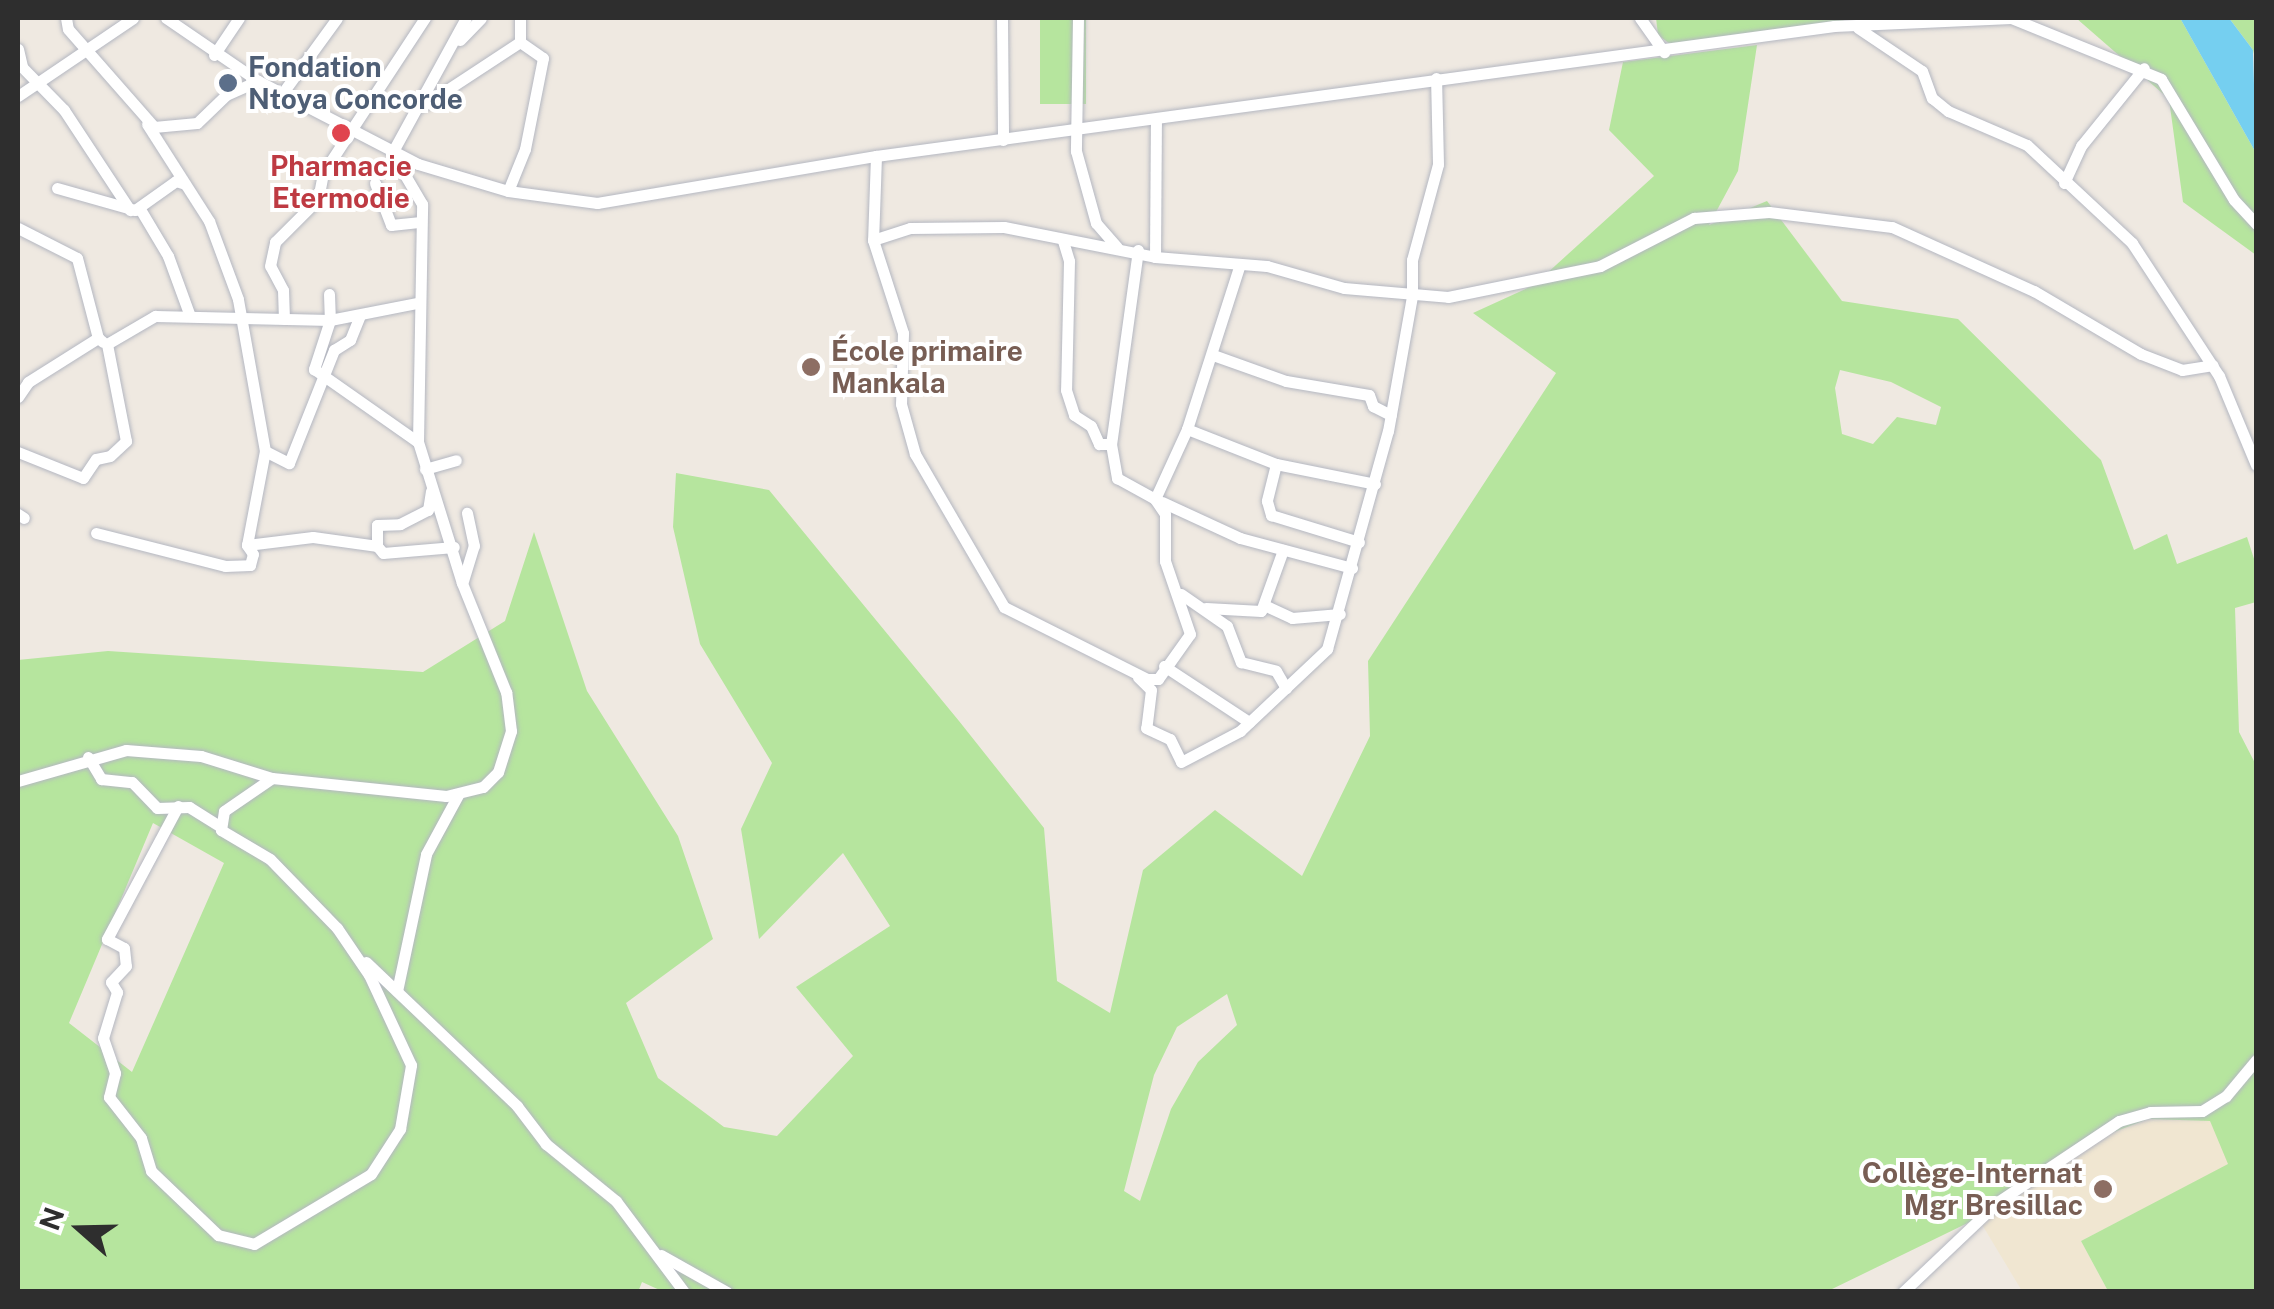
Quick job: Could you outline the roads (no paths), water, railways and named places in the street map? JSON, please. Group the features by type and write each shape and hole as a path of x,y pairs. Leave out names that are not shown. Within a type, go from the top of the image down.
{"street":[{"path":"66,18 68,29 90,48 147,124 223,250 265,450 246,545 250,565 225,566 96,534"},
{"path":"18,96 133,18"},
{"path":"166,18 214,55 392,153 508,191 597,202 648,199 876,156 1834,26 2012,18 2144,68 2170,88 2226,188 2256,224"},
{"path":"214,55 239,18"},
{"path":"284,91 337,18"},
{"path":"284,318 283,290 270,266 276,242 318,199 323,174 425,18"},
{"path":"392,153 466,18"},
{"path":"447,57 481,18"},
{"path":"520,18 520,42"},
{"path":"1002,18 1003,140"},
{"path":"1078,18 1074,132 1087,202 1117,247"},
{"path":"1640,18 1664,52"},
{"path":"1834,26 1870,30 1922,71 1932,98 1948,111 2026,146 2147,260 2213,365 2256,465"},
{"path":"417,110 520,42"},
{"path":"508,191 525,149 542,58 520,42"},
{"path":"18,49 22,67 38,80 168,256 190,316"},
{"path":"2064,184 2081,146 2144,68"},
{"path":"1132,669 1152,690 1146,728 1170,738 1181,762 1249,722 1327,649 1340,614 1391,415 1412,296 1412,260 1438,164 1436,78"},
{"path":"147,124 197,123 226,94 258,81"},
{"path":"1155,257 1156,119"},
{"path":"392,153 418,193 421,222 418,442 454,547 462,583 506,692 511,732 498,772 458,796 426,854 397,991"},
{"path":"876,156 873,240 903,333 901,404 915,454 977,558 986,586 1004,607 1158,679 1190,634 1181,594 1165,562 1158,500 1213,355 1240,264"},
{"path":"418,193 431,168"},
{"path":"57,188 135,209 176,181 184,184"},
{"path":"375,183 391,225 421,222"},
{"path":"873,240 910,228 1004,227 1064,242 1138,250 1155,257 1240,264 1412,296 1448,297 1583,270 1627,257 1694,218 1769,212 1892,227 2034,291 2141,354 2182,370 2213,365"},
{"path":"18,228 77,258 103,342 126,441 110,456 96,459 83,478 18,452"},
{"path":"1064,242 1069,260 1066,390 1074,415 1091,426 1099,444 1111,444"},
{"path":"1138,250 1111,444 1116,478 1158,500 1283,550 1352,568"},
{"path":"330,294 330,320 312,361 326,378 418,442"},
{"path":"18,397 23,378 152,317 330,320 417,302"},
{"path":"265,450 289,463 334,350 350,340 360,316"},
{"path":"1213,355 1286,381 1369,395 1373,406 1391,415"},
{"path":"1187,429 1276,464 1375,484"},
{"path":"425,468 456,460"},
{"path":"1276,464 1267,501 1271,515 1359,542"},
{"path":"376,546 377,525 400,524 428,510 431,485"},
{"path":"462,583 474,546 466,513"},
{"path":"246,545 323,537 376,546 383,554 454,547"},
{"path":"1181,594 1206,608 1256,613 1264,605 1283,550"},
{"path":"1264,605 1292,618 1340,614"},
{"path":"1206,608 1212,619 1227,626 1241,662 1276,671 1286,688"},
{"path":"1164,666 1249,722"},
{"path":"18,781 88,757 126,750 197,755 272,778 458,796"},
{"path":"88,757 101,779 132,782 158,808 178,806 220,826 296,882 356,952 517,1106 546,1144 616,1201 661,1255 684,1292"},
{"path":"220,826 224,811 272,778"},
{"path":"178,806 108,935 108,942 124,948 126,966 111,982 117,992 103,1040 116,1073 109,1097 141,1138 150,1171 218,1236 254,1244 357,1188 400,1129 411,1065 356,952"},
{"path":"1902,1292 2000,1201 2119,1121 2150,1112 2202,1112 2226,1096 2256,1060"},
{"path":"661,1255 727,1292"}],"water":[{"path":"2180,18 2229,18 2253,50 2256,153"}],"place":[{"name":"Fondation Ntoya Concorde","path":"228,83"},
{"name":"Pharmacie Etermodie","path":"341,133"},
{"name":"École primaire Mankala","path":"811,367"},
{"name":"Collège-Internat Mgr Bresillac","path":"2103,1189"}]}
